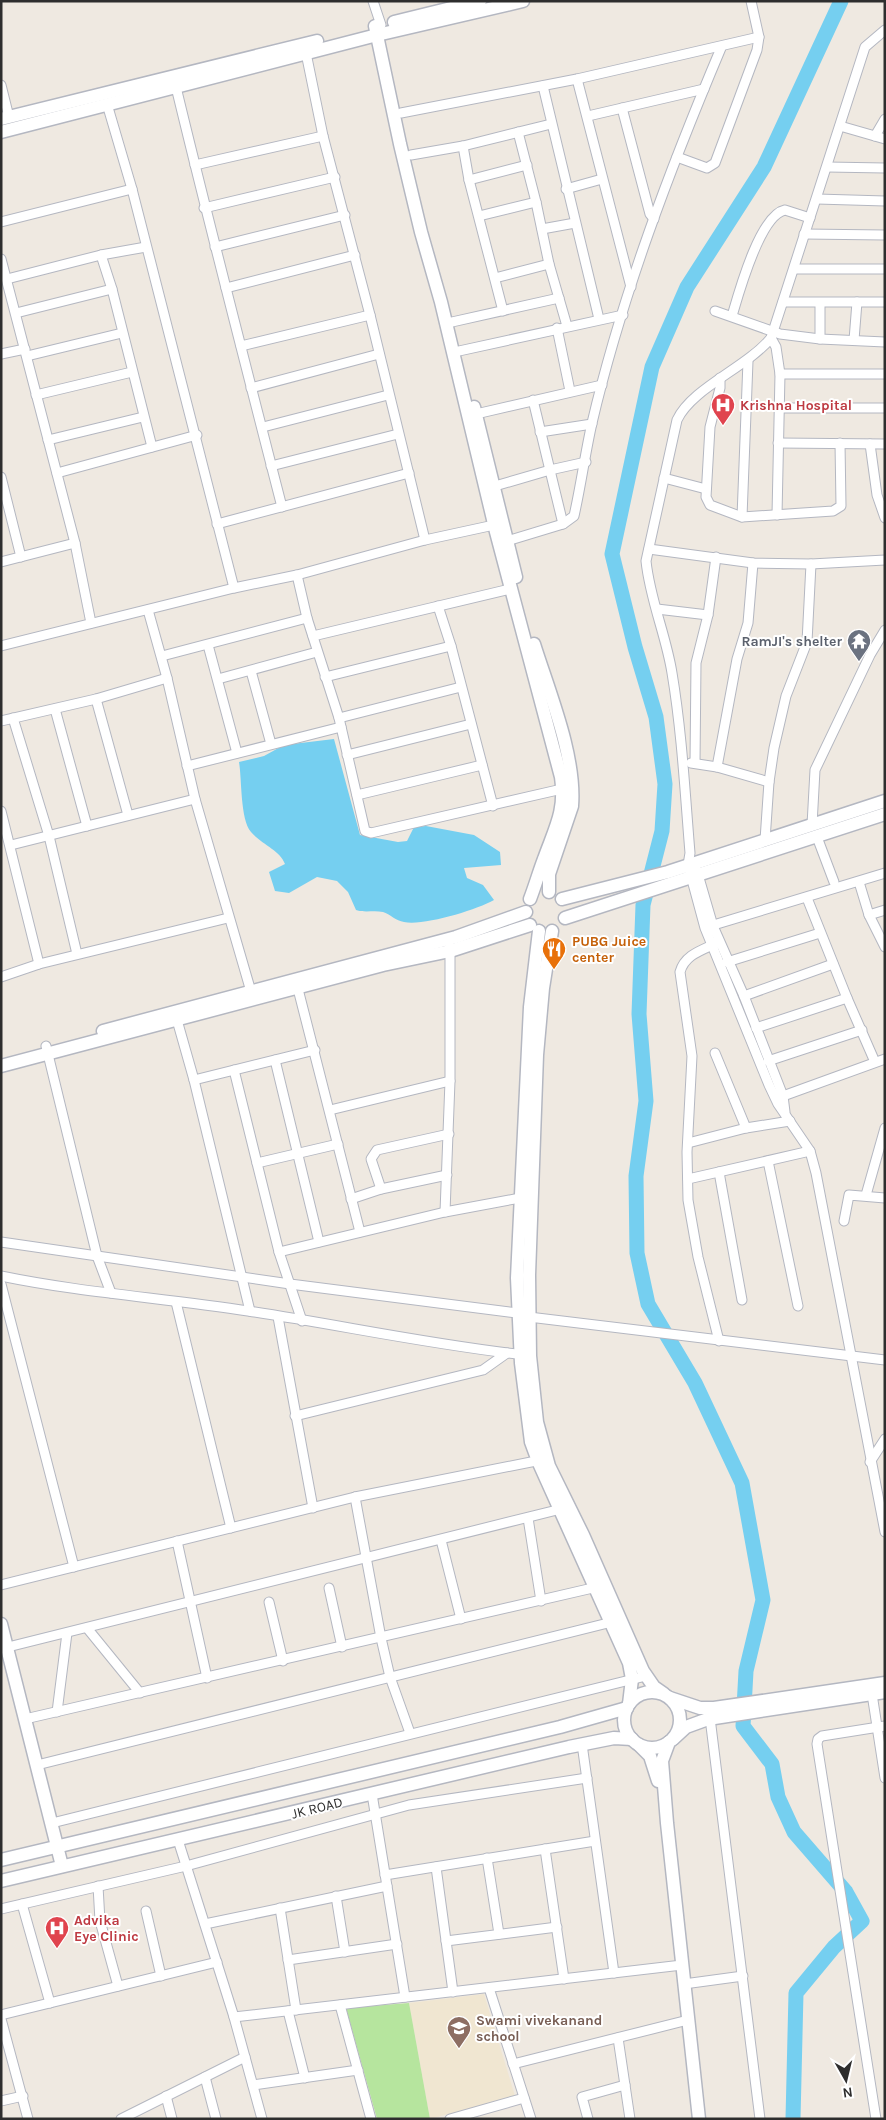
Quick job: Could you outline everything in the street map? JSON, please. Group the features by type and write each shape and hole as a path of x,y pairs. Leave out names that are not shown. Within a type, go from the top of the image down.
{"street":[{"path":"1,132 306,53 480,1"},
{"path":"1,85 5,118 379,30 523,1"},
{"path":"677,157 707,168 714,163 757,50 759,37 750,1"},
{"path":"1,1057 47,1050 177,1020 252,996 298,989 450,945 526,912 544,858 557,828 562,809 562,789 510,589 441,302 400,144 373,2"},
{"path":"379,30 531,635 570,762 572,806 549,874 549,892"},
{"path":"885,30 865,47 772,335 748,361 720,378 682,409 677,420 646,561 648,582 657,609 672,672 693,867 709,927 769,1085 778,1104 810,1151 842,1304 870,1462 885,1532"},
{"path":"401,113 577,79 721,48 759,37"},
{"path":"508,541 563,524 574,516 592,424 623,314 654,219 721,48"},
{"path":"306,53 323,136 355,255 424,540"},
{"path":"577,79 632,288"},
{"path":"543,86 566,189 599,319"},
{"path":"176,87 204,208 263,427 282,507"},
{"path":"588,116 704,90"},
{"path":"107,104 132,189 197,436 234,588"},
{"path":"622,108 650,214 654,219"},
{"path":"875,136 885,119"},
{"path":"411,155 463,146 551,124"},
{"path":"840,126 885,139"},
{"path":"518,132 536,202 549,264 567,326"},
{"path":"195,165 323,136"},
{"path":"463,146 469,180 503,311"},
{"path":"469,180 527,165"},
{"path":"827,168 885,168"},
{"path":"204,208 334,177"},
{"path":"566,189 602,179"},
{"path":"1,222 132,189"},
{"path":"817,199 885,201"},
{"path":"479,216 536,202"},
{"path":"732,316 747,265 773,215 785,210 810,218"},
{"path":"215,247 345,216"},
{"path":"542,229 576,223"},
{"path":"804,234 885,235"},
{"path":"7,279 101,255 146,247"},
{"path":"101,255 112,289 152,447"},
{"path":"226,288 355,255"},
{"path":"1,259 75,544 91,624"},
{"path":"495,278 549,264"},
{"path":"794,269 885,269"},
{"path":"16,313 112,289"},
{"path":"452,322 559,298"},
{"path":"783,302 820,304 885,302"},
{"path":"854,340 857,302"},
{"path":"820,304 820,340"},
{"path":"716,311 732,316 772,335 820,340 885,342"},
{"path":"459,350 623,314"},
{"path":"240,346 370,315"},
{"path":"557,328 570,391"},
{"path":"1,354 26,353 122,333"},
{"path":"772,335 776,347 780,374 777,515"},
{"path":"251,388 379,354"},
{"path":"742,517 748,361"},
{"path":"36,395 132,372"},
{"path":"780,374 885,374"},
{"path":"720,378 720,388 710,427 706,489 706,497 710,505 742,517 833,511 841,506 840,443"},
{"path":"476,414 602,385"},
{"path":"263,427 388,395"},
{"path":"533,400 563,524"},
{"path":"779,408 885,408"},
{"path":"48,440 143,417"},
{"path":"540,432 592,424"},
{"path":"271,466 398,434"},
{"path":"57,473 197,436"},
{"path":"778,444 885,444"},
{"path":"870,444 877,495 885,518"},
{"path":"495,486 586,462"},
{"path":"217,524 409,473"},
{"path":"1,477 21,557"},
{"path":"664,478 706,489"},
{"path":"1,646 234,588 297,575 424,540 494,525"},
{"path":"1,562 75,544"},
{"path":"649,549 753,563 811,564 885,560"},
{"path":"696,763 696,663 708,615 716,557"},
{"path":"717,767 737,659 751,603 753,563"},
{"path":"765,840 768,782 786,696 807,642 811,564"},
{"path":"297,575 307,618 340,722 363,827 371,833 562,789"},
{"path":"313,636 510,589"},
{"path":"438,606 451,646 493,806"},
{"path":"657,609 708,615"},
{"path":"148,610 162,656 195,800 252,996"},
{"path":"162,656 307,618"},
{"path":"812,824 815,770 883,635"},
{"path":"208,645 236,753"},
{"path":"325,677 451,646"},
{"path":"218,679 317,652"},
{"path":"251,671 271,744"},
{"path":"1,721 96,699 167,678"},
{"path":"187,766 271,744 462,687"},
{"path":"96,699 128,815"},
{"path":"56,709 87,826"},
{"path":"13,718 50,836 77,954"},
{"path":"347,755 471,724"},
{"path":"683,763 696,763 717,767 768,782"},
{"path":"357,795 482,766"},
{"path":"11,845 195,800"},
{"path":"565,918 598,907 693,867 765,840 885,800"},
{"path":"1,811 11,845 39,964"},
{"path":"693,867 822,834 885,814"},
{"path":"822,834 817,837 834,882"},
{"path":"709,927 885,873"},
{"path":"562,899 670,878"},
{"path":"859,882 869,915 885,946"},
{"path":"1,1066 47,1050 450,945 560,926 565,918 566,908 562,899 549,892 542,892 530,899"},
{"path":"807,898 847,998 876,1062"},
{"path":"869,915 885,910"},
{"path":"523,1315 537,1055 543,988 540,929 526,912"},
{"path":"2,975 77,954 228,918"},
{"path":"540,929 530,1007 520,1198 525,1355 542,1459 561,1509 630,1662 632,1679 624,1721 635,1741 650,1756 667,1823"},
{"path":"727,962 820,933"},
{"path":"715,944 727,962 744,996 783,1096 785,1112"},
{"path":"715,944 688,957 683,961 680,972 692,1056 688,1143 688,1200 698,1257 719,1341"},
{"path":"445,1212 450,1081 450,945"},
{"path":"744,996 834,964"},
{"path":"298,989 360,1232"},
{"path":"756,1028 847,998"},
{"path":"177,1020 194,1080 250,1311"},
{"path":"768,1061 862,1030"},
{"path":"47,1050 97,1256 111,1293"},
{"path":"194,1080 315,1050"},
{"path":"715,1052 746,1128"},
{"path":"783,1096 885,1059"},
{"path":"275,1060 319,1242"},
{"path":"234,1070 279,1252 302,1321"},
{"path":"330,1110 450,1081"},
{"path":"688,1143 746,1128 790,1121"},
{"path":"866,1196 885,1128"},
{"path":"381,1189 371,1159 378,1150 449,1134"},
{"path":"257,1163 338,1144"},
{"path":"688,1179 810,1151"},
{"path":"768,1161 798,1306"},
{"path":"719,1172 742,1300"},
{"path":"351,1199 381,1189 447,1174"},
{"path":"844,1221 849,1195 885,1198"},
{"path":"279,1252 445,1212 520,1198"},
{"path":"1,1242 607,1327 885,1360"},
{"path":"1,1276 38,1284 250,1311 302,1321 525,1355"},
{"path":"1,1284 74,1567"},
{"path":"176,1302 231,1528"},
{"path":"278,1317 313,1508"},
{"path":"295,1416 483,1370 507,1352"},
{"path":"870,1462 885,1439"},
{"path":"1,1585 355,1497 542,1459"},
{"path":"542,1459 584,1535 646,1676 654,1687 667,1696 680,1713 680,1722 662,1761 699,2119"},
{"path":"355,1497 390,1677 410,1733"},
{"path":"8,1647 367,1559 561,1509"},
{"path":"528,1518 541,1601"},
{"path":"441,1540 461,1619"},
{"path":"177,1541 207,1678"},
{"path":"25,1719 597,1587"},
{"path":"329,1588 342,1647"},
{"path":"269,1602 283,1661"},
{"path":"37,1765 612,1622"},
{"path":"1,1624 62,1866"},
{"path":"87,1628 140,1693"},
{"path":"57,1712 67,1633"},
{"path":"52,1823 646,1676"},
{"path":"635,1741 654,1747 671,1740 686,1727 737,1709 835,1694 885,1683"},
{"path":"628,1706 634,1698 648,1692 667,1696 700,1708 737,1709"},
{"path":"835,1694 879,1693 885,1778"},
{"name":"JK ROAD","path":"1,1860 560,1727 628,1706"},
{"path":"710,1718 760,2119"},
{"path":"876,2119 817,1744 818,1739 822,1736 881,1727"},
{"name":"JK ROAD","path":"1,1880 582,1744 614,1738 635,1741"},
{"path":"582,1744 614,1973"},
{"path":"1,1909 186,1866 409,1805 587,1778"},
{"path":"372,1794 405,1997"},
{"path":"178,1840 234,2017 262,2119"},
{"path":"386,1875 595,1840"},
{"path":"545,1849 564,1979"},
{"path":"487,1858 499,1934"},
{"path":"436,1866 453,1992"},
{"path":"98,1886 100,1921 118,1986"},
{"path":"205,1924 387,1886"},
{"path":"336,1896 345,1952"},
{"path":"22,1904 50,2003"},
{"path":"280,1908 288,1960 292,2011 305,2078"},
{"path":"146,1911 161,1976"},
{"path":"446,1941 557,1927"},
{"path":"288,1960 397,1944"},
{"path":"1,2015 217,1962"},
{"path":"234,2017 682,1965"},
{"path":"684,1984 742,1976"},
{"path":"488,1988 531,2119"},
{"path":"340,2005 371,2119"},
{"path":"1,2020 28,2119"},
{"path":"513,2064 688,2020"},
{"path":"618,2038 630,2119"},
{"path":"121,2119 245,2057"},
{"path":"253,2086 358,2070"},
{"path":"205,2077 216,2119"},
{"path":"588,2119 582,2097 625,2086"},
{"path":"1,2101 23,2096"},
{"path":"166,2096 172,2119"},
{"path":"450,2119 475,2115 524,2098"}],"shaded area":[{"name":"Swami vivekanand school","path":"484,1994 515,2096 430,2119 409,2003"}],"green space":[{"path":"409,2003 430,2119 377,2119 346,2008"}],"water":[{"path":"334,739 360,835 398,842 407,841 414,827 426,826 474,835 500,852 501,865 464,868 467,878 483,885 494,900 450,916 413,923 401,921 383,912 356,910 348,892 337,881 317,877 289,893 275,891 269,872 285,864 275,851 255,836 247,826 243,809 239,762 264,756 284,745"}],"waterway":[{"path":"793,2119 796,1993 834,1947 862,1921 846,1892 794,1832 778,1797 772,1764 743,1726 746,1671 763,1600 742,1483 695,1383 648,1304 637,1253 636,1176 646,1101 639,1014 643,905 662,831 665,784 656,717 635,647 612,554 652,367 687,287 764,167 841,1"}],"place":[{"name":"Krishna Hospital","path":"723,426"},
{"name":"RamJI's shelter","path":"859,662"},
{"name":"PUBG Juice center","path":"554,970"},
{"name":"Advika Eye Clinic","path":"57,1949"},
{"name":"Swami vivekanand school","path":"459,2049"}]}
